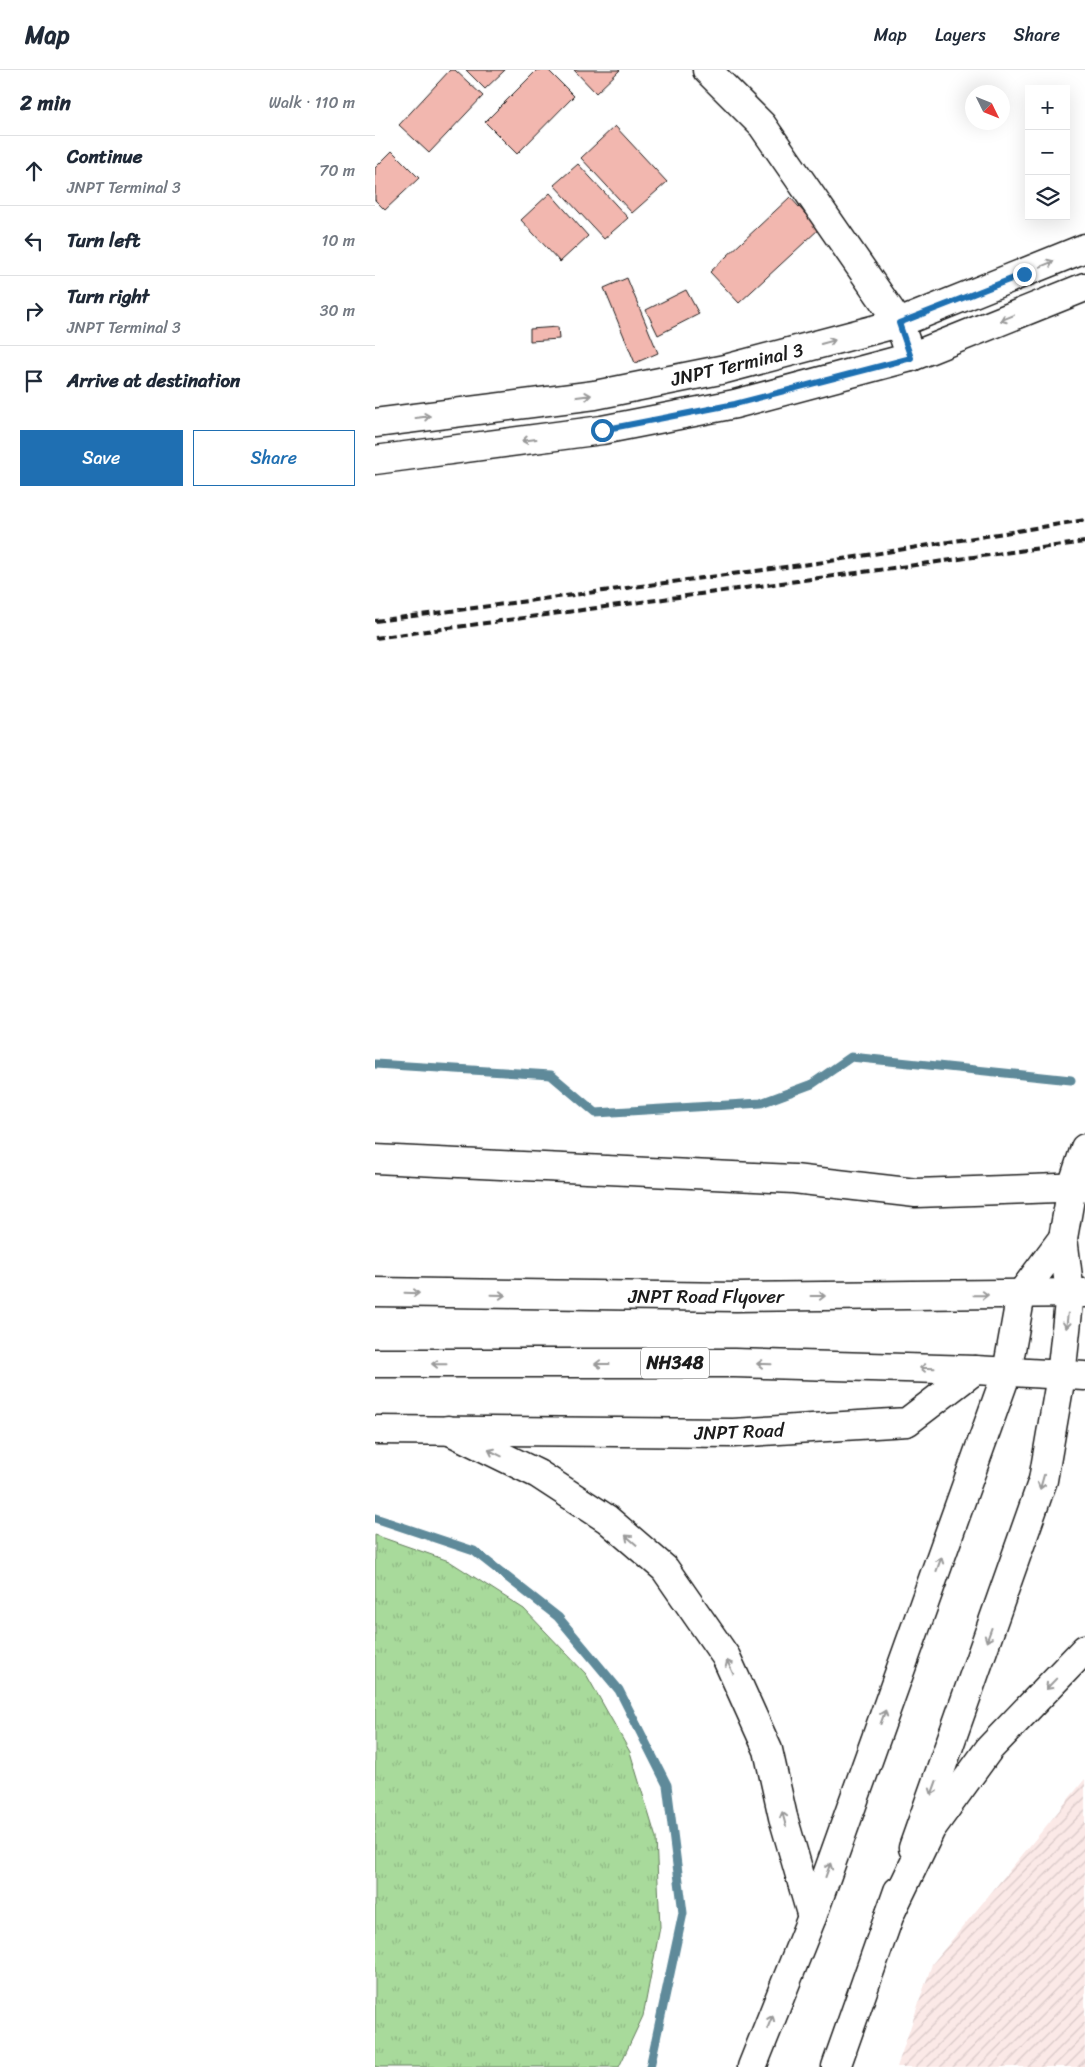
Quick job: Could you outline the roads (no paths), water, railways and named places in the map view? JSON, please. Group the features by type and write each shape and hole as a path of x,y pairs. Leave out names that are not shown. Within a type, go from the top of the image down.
{"main road":[{"path":"707,70 762,125 899,323 911,358"},
{"name":"JNPT Terminal 3","path":"375,424 595,395 725,369 899,323 1085,248"},
{"name":"JNPT Terminal 3","path":"375,460 602,430 735,404 911,358 1085,287"},
{"path":"752,2067 811,1917 1007,1372 1029,1295 1063,1238 1079,1187 1085,1148"},
{"path":"375,1159 794,1179 917,1193 1079,1187"},
{"path":"836,2067 1043,1480 1073,1376 1077,1293 1063,1238"},
{"name":"JNPT Road Flyover","path":"375,1292 735,1297 1029,1295"},
{"path":"1029,1295 1077,1293"},
{"name":"NH348","path":"375,1363 735,1363 975,1370 1073,1376"},
{"name":"JNPT Road","path":"375,1430 733,1433 907,1422 975,1370"},
{"path":"447,1430 538,1474 607,1519 665,1570 726,1657 769,1750 783,1818 811,1917"},
{"path":"890,1914 931,1829 989,1749 1085,1650"}],"waterway":[{"path":"375,1064 551,1075 596,1113 761,1103 812,1084 851,1057 1071,1080"},
{"path":"375,1518 474,1551 558,1617 619,1690 667,1785 683,1913 650,2067"}],"railway":[{"path":"375,621 824,562 1085,520"},
{"path":"375,638 1085,542"}]}
